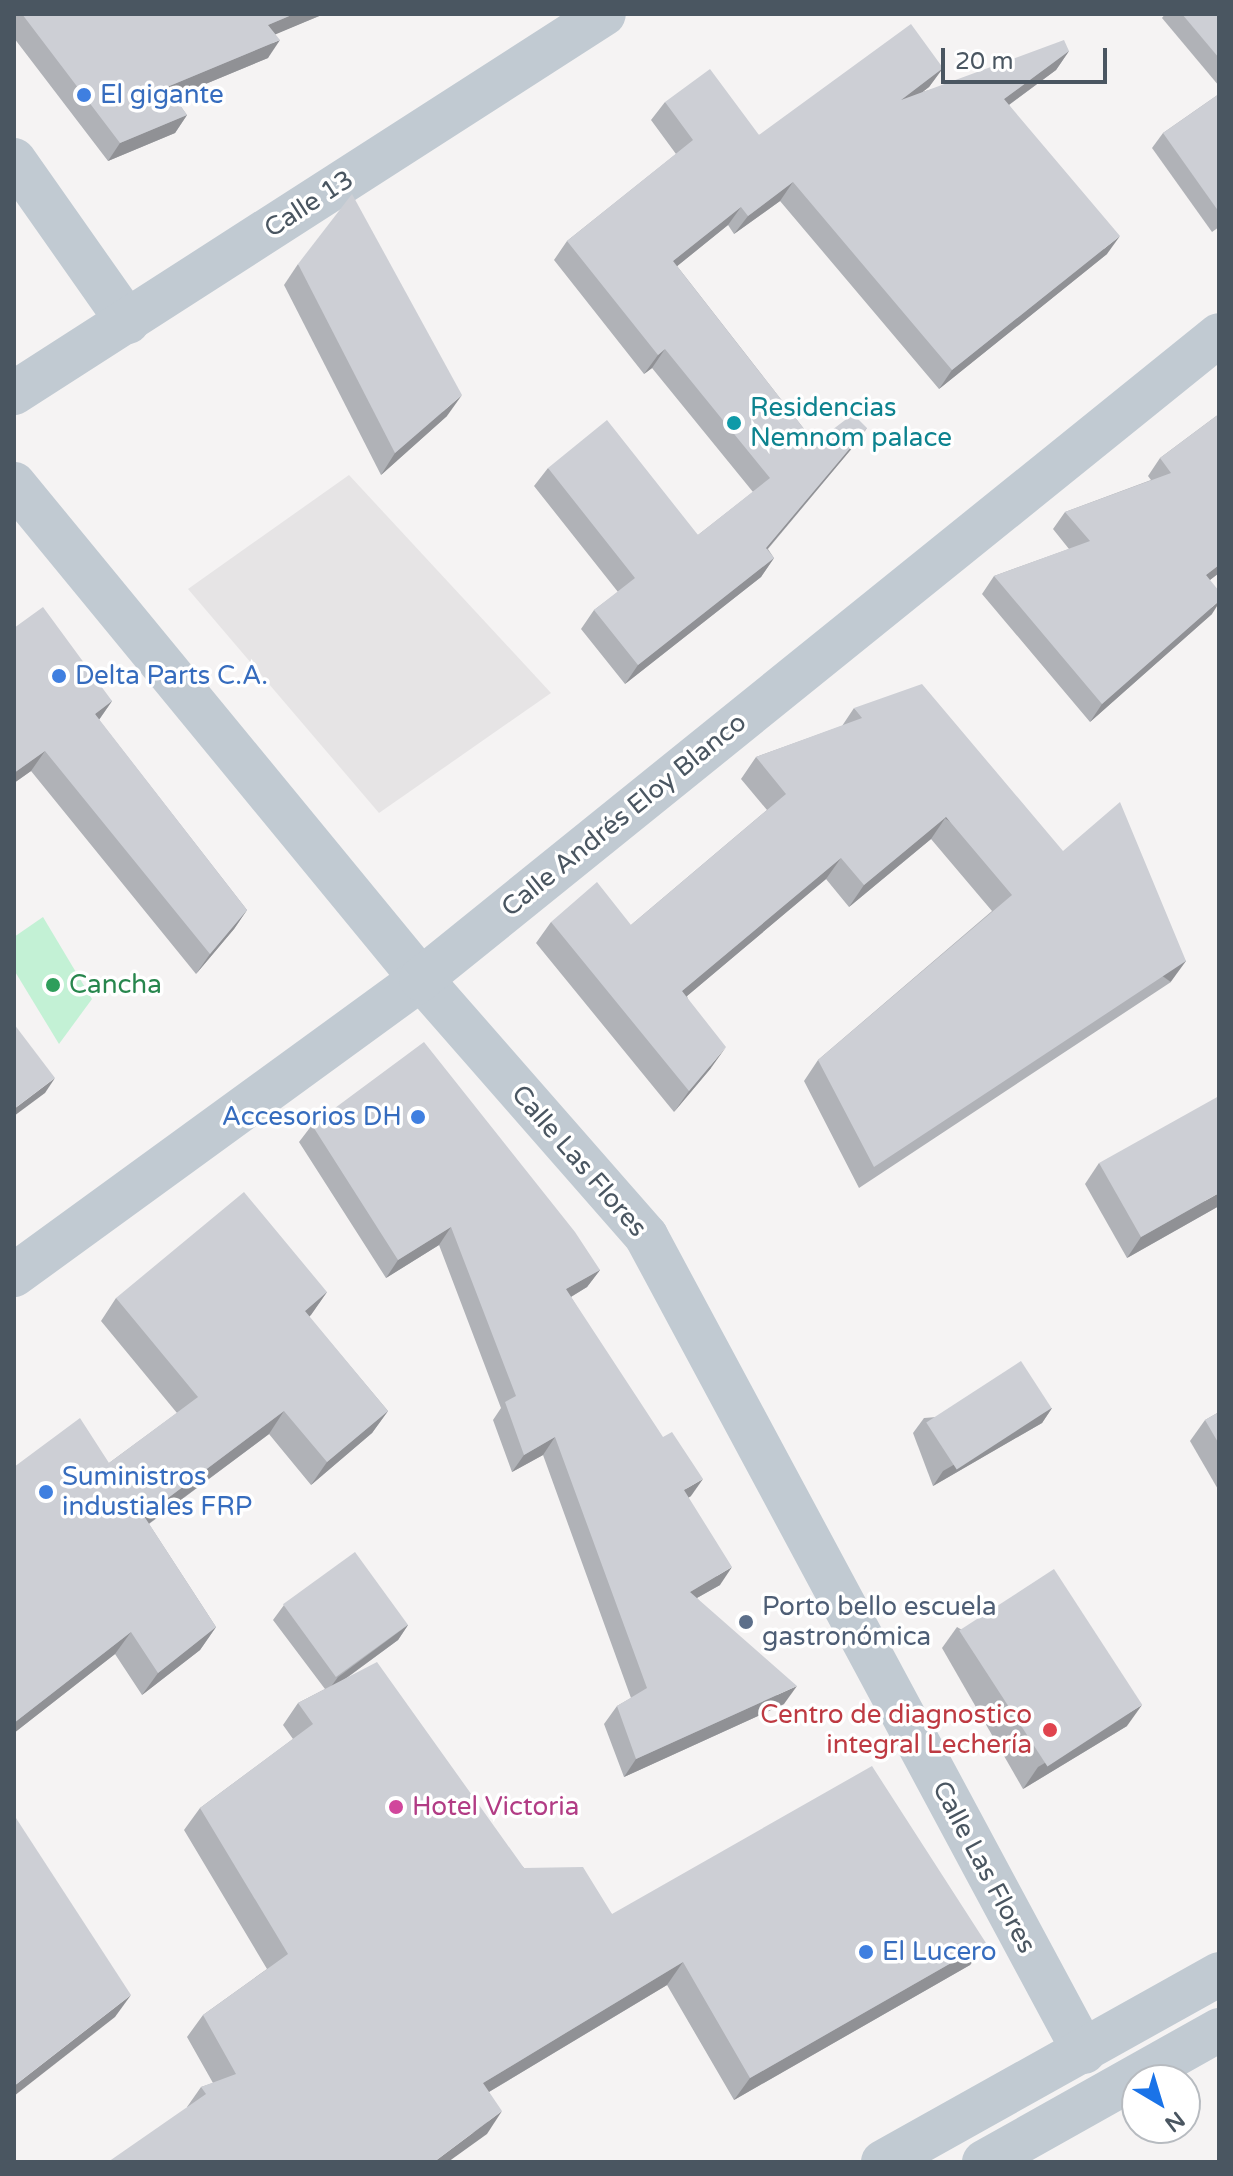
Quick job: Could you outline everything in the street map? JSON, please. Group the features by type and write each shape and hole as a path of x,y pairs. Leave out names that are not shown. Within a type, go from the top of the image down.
{"street":[{"name":"Calle 13","path":"14,393 604,14"},
{"path":"14,160 128,322"},
{"name":"Calle Andrés Eloy Blanco","path":"14,1275 421,979 1219,335"},
{"name":"Calle Las Flores","path":"14,484 421,979 646,1236 1084,2052"},
{"path":"883,2162 1219,1974"},
{"path":"984,2162 1219,2030"}],"shaded area":[{"path":"349,475 551,693 379,813 188,589"}],"green space":[{"name":"Cancha","path":"43,917 92,999 59,1044 14,970 14,937"}],"building":[{"path":"22,14 294,14 268,25 280,40 167,87 187,115 120,143"},
{"path":"1182,14 1219,14 1219,58"},
{"path":"911,24 943,68 901,100 1064,40 1069,51 1004,99 1120,236 952,370 793,182 748,216 741,207 673,261 815,443 853,414 867,428 766,548 774,558 638,665 594,610 635,578 548,468 607,420 698,535 770,478 665,349 658,355 567,241 693,140 665,102 710,69 759,135"},
{"path":"1219,94 1219,212 1163,133"},
{"path":"352,194 462,395 395,453 298,264"},
{"path":"1219,414 1219,565 1206,575 1219,591 1219,601 1102,704 994,576 1090,541 1065,512 1171,473 1160,458"},
{"path":"43,607 112,701 95,714 247,910 210,954 45,751 14,773 14,628"},
{"path":"922,684 1063,851 1120,802 1186,961 874,1167 818,1060 1012,895 946,817 864,885 841,858 682,991 726,1047 689,1091 551,922 597,882 631,925 786,794 756,757 862,718 854,708"},
{"path":"14,1024 55,1078 14,1109"},
{"path":"424,1042 575,1232 600,1270 566,1289 663,1437 672,1432 703,1479 684,1490 732,1567 690,1592 797,1686 636,1759 617,1706 647,1688 555,1437 524,1455 505,1402 516,1396 451,1227 398,1260 312,1125"},
{"path":"1219,1096 1219,1193 1141,1237 1099,1163"},
{"path":"244,1192 327,1292 305,1311 388,1411 327,1462 284,1411 144,1516 216,1627 158,1673 131,1632 14,1723 14,1467 80,1418 109,1463 198,1397 116,1298"},
{"path":"1021,1361 1051,1408 957,1470 926,1423"},
{"path":"1219,1412 1219,1444 1205,1420"},
{"path":"355,1552 408,1625 336,1677 283,1604"},
{"path":"1054,1569 1142,1705 1047,1766 959,1631"},
{"path":"377,1662 524,1868 583,1867 612,1914 872,1766 986,1943 750,2078 683,1962 483,2083 502,2111 434,2162 108,2162 206,2094 201,2087 236,2074 203,2015 288,1954 200,1808 313,1724 298,1703"},
{"path":"14,1815 131,1995 14,2086"}],"place":[{"name":"El gigante","path":"84,95"},
{"name":"Residencias Nemnom palace","path":"734,423"},
{"name":"Delta Parts C.A.","path":"59,676"},
{"name":"Cancha","path":"53,985"},
{"name":"Accesorios DH","path":"418,1117"},
{"name":"Suministros industiales FRP","path":"46,1492"},
{"name":"Porto bello escuela gastronómica","path":"746,1622"},
{"name":"Centro de diagnostico integral Lechería","path":"1050,1730"},
{"name":"Hotel Victoria","path":"396,1807"},
{"name":"El Lucero","path":"866,1952"}]}
